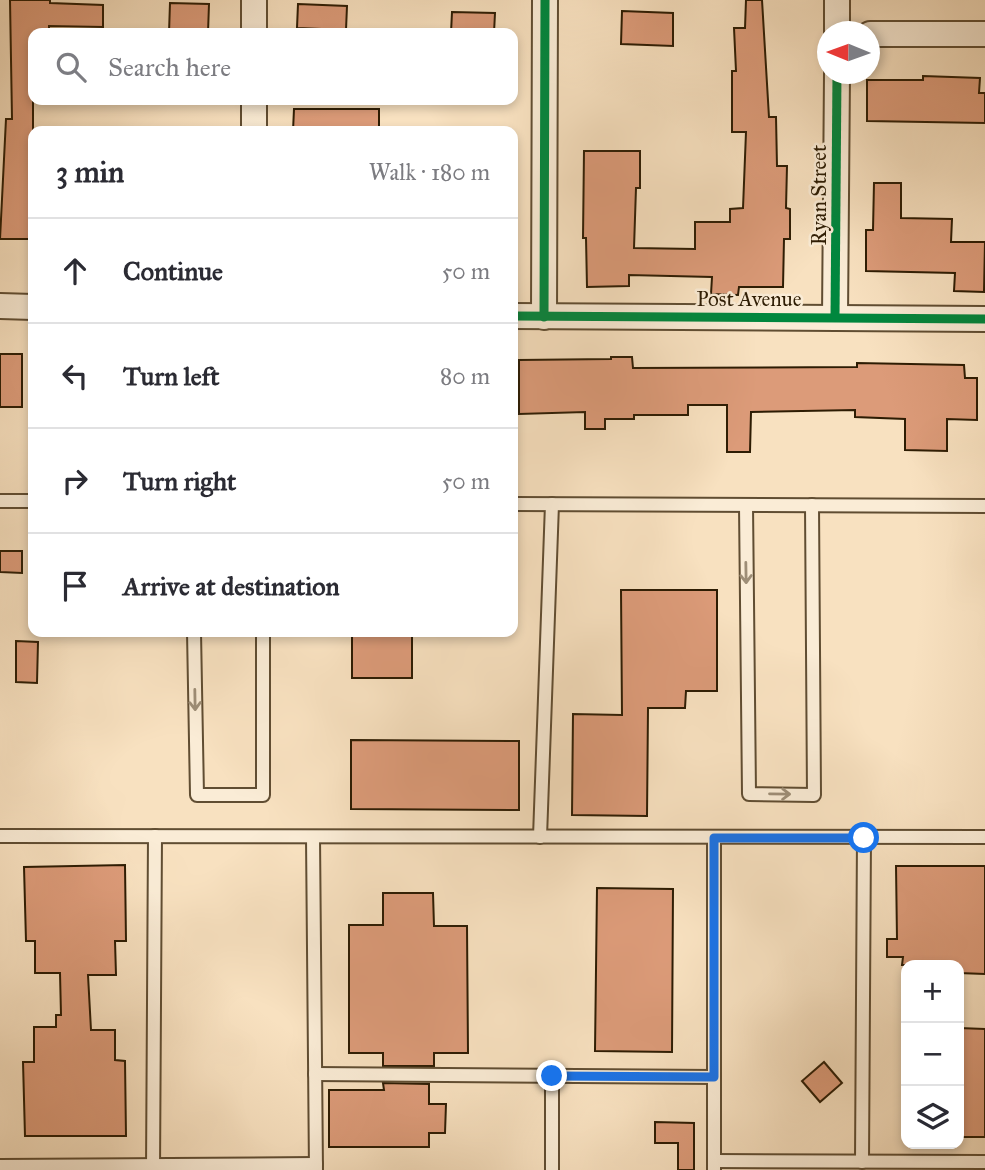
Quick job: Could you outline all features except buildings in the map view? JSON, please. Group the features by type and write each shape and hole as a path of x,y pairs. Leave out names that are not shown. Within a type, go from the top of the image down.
{"street":[{"path":"254,0 254,28"},
{"path":"544,317 545,0"},
{"path":"837,0 837,21"},
{"path":"880,34 985,34"},
{"name":"Ryan Street","path":"835,317 837,84"},
{"path":"254,105 254,126"},
{"path":"0,306 28,307"},
{"name":"Post Avenue","path":"518,316 985,320"}],"lane":[{"path":"0,501 28,501"},
{"path":"518,504 985,506"},
{"path":"540,837 552,504"},
{"path":"746,505 749,794 814,795 812,505"},
{"path":"194,637 197,795 263,795 262,637"},
{"path":"0,836 985,837"},
{"path":"153,1167 155,836"},
{"path":"0,1166 316,1167 313,837"},
{"path":"714,838 714,1166 985,1162"},
{"path":"862,1162 864,838"},
{"path":"315,1074 714,1077"},
{"path":"552,1076 552,1170"}],"cycle path":[{"path":"544,317 545,0"},
{"path":"835,317 837,84"},
{"path":"518,316 985,319"}],"route":[{"path":"552,1076 714,1077 714,838 864,838"}]}
